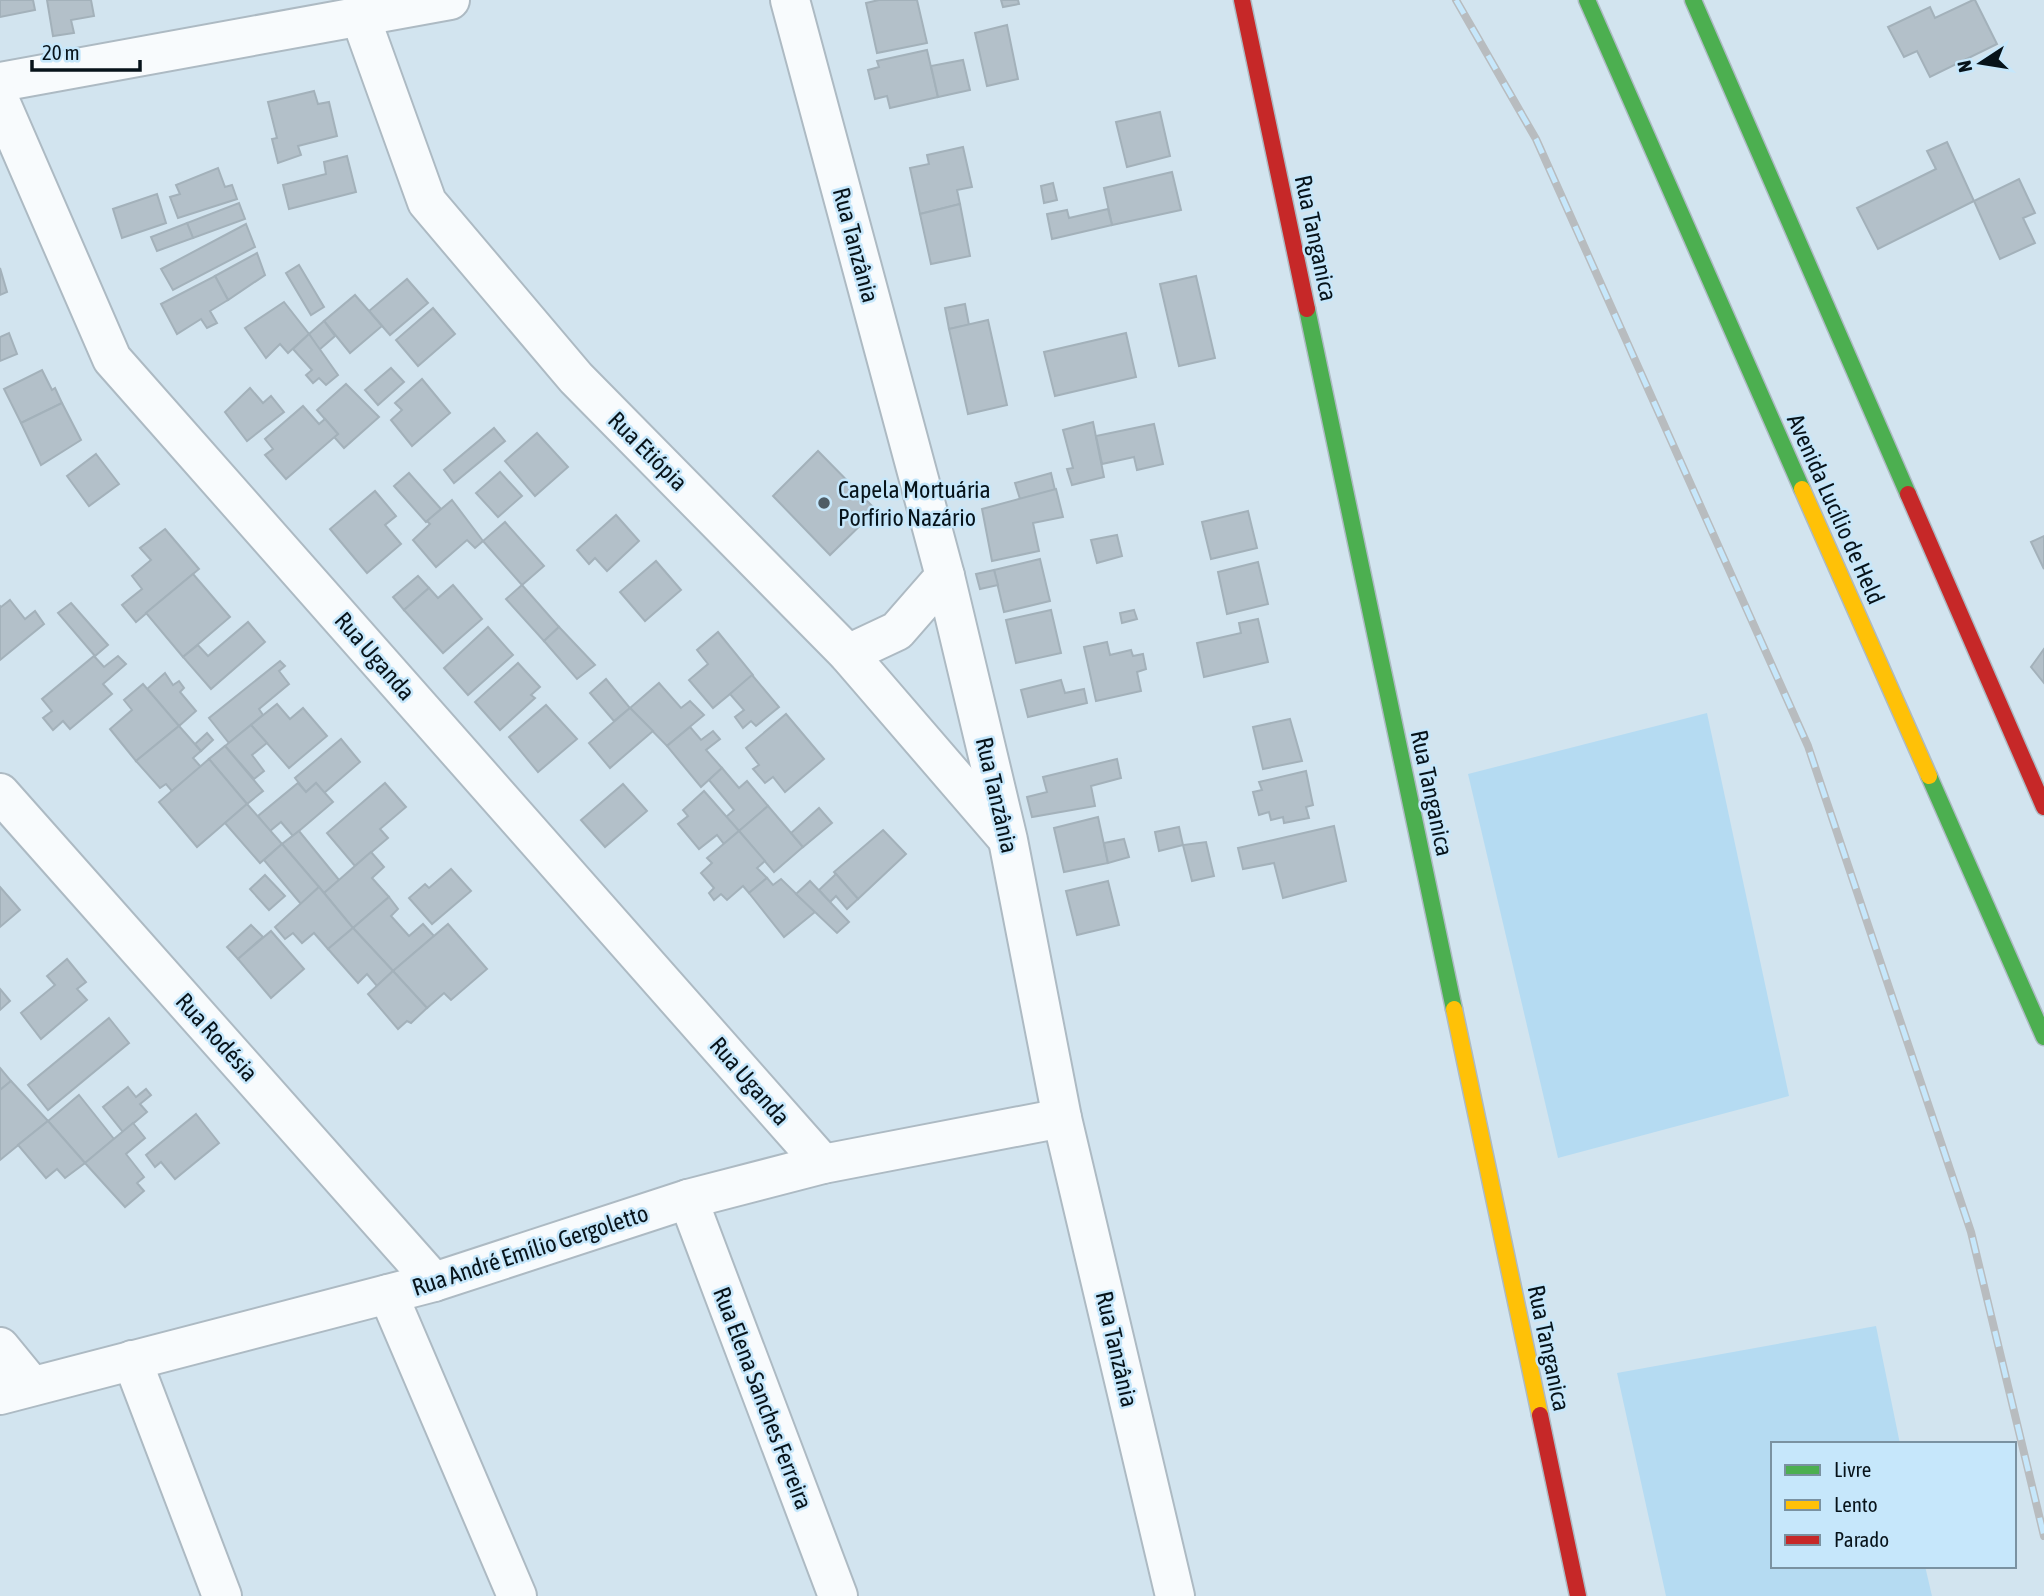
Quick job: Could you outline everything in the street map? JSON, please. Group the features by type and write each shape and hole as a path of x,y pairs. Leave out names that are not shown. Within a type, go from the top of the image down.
{"main road":[{"name":"Rua Tanganica","path":"1242,0 1578,1596"},
{"name":"Avenida Lucílio de Held","path":"1587,0 2044,1037"},
{"path":"1693,0 2044,807"}],"street":[{"path":"0,82 450,0"},
{"name":"Rua Tanzânia","path":"790,0 945,576 1008,840 1062,1118 1175,1596"},
{"name":"Rua Etiópia","path":"360,16 427,202 576,378 848,654 1008,840"},
{"name":"Rua Uganda","path":"0,101 112,359 823,1164"},
{"path":"848,654 897,631 945,576"},
{"name":"Rua Rodésia","path":"0,793 434,1282"},
{"name":"Rua André Emílio Gergoletto","path":"16,1391 434,1282 688,1199 823,1164 1062,1118"},
{"name":"Rua Elena Sanches Ferreira","path":"688,1199 838,1596"},
{"path":"388,1294 517,1596"},
{"path":"0,1347 16,1391"},
{"path":"132,1360 222,1596"}],"shaded area":[{"path":"1707,713 1789,1096 1558,1158 1468,774"},
{"path":"1876,1326 1900,1442 1771,1442 1771,1568 1925,1568 1932,1596 1666,1596 1617,1373"}],"building":[{"path":"0,0 33,0 35,10 0,17"},
{"path":"47,0 91,0 94,16 71,20 74,33 53,36"},
{"path":"879,0 917,0 927,43 877,53 866,3"},
{"path":"1001,0 1018,0 1019,4 1003,7"},
{"path":"1973,0 1997,44 1930,77 1917,51 1904,57 1888,27 1930,7 1935,18"},
{"path":"1007,25 1018,79 987,86 975,33"},
{"path":"927,50 938,97 890,108 887,96 875,99 868,70 879,67 877,61"},
{"path":"963,60 970,90 938,97 931,66"},
{"path":"314,91 318,104 329,102 337,136 298,146 301,155 278,163 272,139 277,138 268,102"},
{"path":"1160,112 1170,156 1127,167 1116,122"},
{"path":"1947,142 1974,201 1878,249 1857,208 1936,169 1927,151"},
{"path":"963,147 972,187 957,190 960,204 920,214 910,168 929,164 927,155"},
{"path":"347,156 356,192 289,209 283,185 326,174 324,162"},
{"path":"218,168 225,187 232,185 237,199 178,218 170,197 180,194 176,185"},
{"path":"1172,172 1181,210 1112,225 1104,188"},
{"path":"2019,179 2035,213 2023,218 2035,243 2000,259 1974,201"},
{"path":"1053,183 1057,200 1044,203 1041,186"},
{"path":"157,194 166,223 122,238 113,209"},
{"path":"239,203 245,219 193,238 187,223"},
{"path":"960,204 970,256 931,264 920,214"},
{"path":"1108,209 1112,225 1052,239 1047,214 1067,210 1069,218"},
{"path":"187,223 193,238 157,251 151,237"},
{"path":"246,224 255,247 173,290 161,269"},
{"path":"257,253 265,275 228,300 215,276"},
{"path":"299,265 324,307 311,315 286,273"},
{"path":"0,268 7,292 0,295"},
{"path":"215,276 228,300 210,311 217,323 207,328 201,319 177,334 161,304"},
{"path":"1196,276 1215,358 1179,366 1160,284"},
{"path":"407,279 428,303 390,335 369,311"},
{"path":"355,295 382,326 350,353 324,321"},
{"path":"284,302 309,334 288,353 280,344 266,358 245,328"},
{"path":"965,304 969,325 949,329 945,308"},
{"path":"433,308 455,334 418,366 396,340"},
{"path":"988,320 1007,405 968,414 949,329"},
{"path":"324,321 335,336 319,350 309,334"},
{"path":"9,333 17,354 0,361 0,337"},
{"path":"1126,333 1136,377 1055,396 1044,352"},
{"path":"309,334 338,375 326,385 319,378 313,383 306,375 312,370 293,349"},
{"path":"391,368 404,382 378,405 365,390"},
{"path":"42,370 62,403 21,423 4,389"},
{"path":"422,379 450,413 412,446 391,420 402,410 395,403"},
{"path":"346,384 379,417 344,448 334,437 338,434 317,410"},
{"path":"250,388 263,403 271,396 284,412 247,441 225,412"},
{"path":"62,403 81,440 41,465 21,423"},
{"path":"303,406 319,424 325,419 338,434 286,479 265,455 273,449 265,439"},
{"path":"1093,422 1104,477 1072,485 1067,469 1073,468 1063,430"},
{"path":"1154,424 1163,464 1137,470 1134,457 1102,464 1096,436"},
{"path":"494,428 505,441 454,483 444,470"},
{"path":"537,433 568,467 535,496 505,461"},
{"name":"Capela Mortuária Porfírio Nazário","path":"818,451 876,510 830,555 773,496"},
{"path":"96,454 119,484 89,506 67,476"},
{"path":"500,472 522,496 498,517 476,493"},
{"path":"409,473 441,509 426,522 394,486"},
{"path":"1051,473 1055,490 1020,499 1015,483"},
{"path":"1056,489 1063,517 1033,523 1039,551 992,561 982,509"},
{"path":"375,491 396,516 385,525 401,544 367,573 330,529"},
{"path":"452,500 483,541 475,548 467,540 436,567 413,540 430,524 427,521"},
{"path":"1248,511 1257,548 1211,559 1202,522"},
{"path":"616,515 639,541 607,571 595,558 589,564 577,550"},
{"path":"505,522 544,566 522,585 483,541"},
{"path":"165,529 199,569 136,622 122,605 142,589 132,576 151,560 140,548"},
{"path":"1117,535 1122,556 1097,563 1091,540"},
{"path":"2044,536 2044,569 2031,542"},
{"path":"1040,559 1050,601 1004,612 994,570"},
{"path":"656,561 681,590 645,621 620,592"},
{"path":"1258,562 1268,604 1227,614 1218,572"},
{"path":"994,570 998,585 980,589 976,574"},
{"path":"193,574 230,617 183,657 146,613"},
{"path":"418,576 429,588 404,610 393,597"},
{"path":"453,585 482,619 443,653 404,610 429,588 438,598"},
{"path":"522,585 559,627 544,641 506,599"},
{"path":"10,600 25,619 35,611 44,624 0,660 0,606"},
{"path":"71,603 108,645 95,656 58,613"},
{"path":"1051,610 1061,653 1016,663 1006,620"},
{"path":"1134,610 1137,619 1122,623 1120,613"},
{"path":"1258,619 1268,662 1204,677 1197,643 1241,633 1239,623"},
{"path":"248,622 265,642 211,689 183,657 198,645 208,656"},
{"path":"488,627 513,655 468,695 444,668"},
{"path":"559,627 595,665 577,679 544,641"},
{"path":"718,632 753,675 713,708 689,680 708,664 697,650"},
{"path":"1107,642 1110,655 1131,650 1133,656 1143,654 1146,669 1137,672 1141,691 1096,701 1084,647"},
{"path":"2044,649 2044,683 2031,667"},
{"path":"94,656 104,667 118,656 126,664 103,684 112,694 70,729 63,721 53,730 43,718 52,711 42,699"},
{"path":"280,661 285,666 279,671 289,684 259,709 263,715 229,743 209,718"},
{"path":"518,663 540,687 531,695 535,698 500,730 475,702"},
{"path":"165,673 173,685 179,681 184,688 180,692 196,711 179,726 147,689"},
{"path":"752,675 779,707 756,726 751,721 743,728 735,717 744,710 730,694"},
{"path":"606,679 630,708 614,721 590,693"},
{"path":"1061,680 1065,693 1084,689 1087,703 1028,717 1021,690"},
{"path":"659,683 681,708 690,701 704,715 667,746 630,708"},
{"path":"143,684 179,726 136,761 110,729 132,710 124,700"},
{"path":"277,704 290,719 303,708 327,736 289,768 251,725"},
{"path":"546,705 577,739 538,772 509,737"},
{"path":"630,708 653,731 610,768 589,743"},
{"path":"786,714 824,759 785,792 773,777 765,783 753,769 759,765 746,748"},
{"path":"1290,719 1302,761 1263,769 1253,727"},
{"path":"251,725 267,743 252,755 264,771 254,779 225,746"},
{"path":"179,726 201,751 193,758 201,767 172,791 166,784 160,788 136,761"},
{"path":"690,727 701,740 713,731 720,739 706,750 722,768 701,787 667,746"},
{"path":"207,733 213,740 201,751 195,744"},
{"path":"341,739 360,762 324,793 316,783 306,792 295,778"},
{"path":"225,746 263,791 247,804 209,759"},
{"path":"209,759 247,804 197,847 159,802"},
{"path":"1117,759 1121,778 1091,786 1095,806 1032,817 1027,797 1047,792 1043,777"},
{"path":"722,768 739,788 747,781 768,806 739,831 726,817 734,810 709,780"},
{"path":"1306,771 1313,805 1306,807 1309,818 1284,823 1283,817 1271,820 1269,812 1259,815 1253,792 1262,790 1259,782"},
{"path":"298,783 306,792 316,783 333,802 293,836 281,822 270,831 258,816"},
{"path":"385,783 406,807 380,829 388,838 355,866 327,833"},
{"path":"623,784 647,811 605,847 581,820"},
{"path":"704,791 739,831 724,844 717,835 699,849 678,824 688,816 683,810"},
{"path":"247,804 282,844 260,863 225,823"},
{"path":"768,806 803,847 774,872 739,831"},
{"path":"819,808 832,823 803,847 791,833"},
{"path":"1098,817 1108,863 1064,872 1054,828"},
{"path":"1334,826 1346,881 1283,898 1274,863 1243,869 1238,848"},
{"path":"1179,827 1183,845 1159,851 1155,832"},
{"path":"883,830 906,854 858,899 834,872"},
{"path":"299,831 339,880 324,893 282,844"},
{"path":"739,831 765,861 757,868 767,878 749,893 743,886 727,900 721,894 714,900 709,893 714,888 701,873 712,863 707,858"},
{"path":"1124,839 1129,857 1108,863 1104,843"},
{"path":"1206,842 1214,876 1192,881 1183,845"},
{"path":"282,844 319,887 301,904 264,860"},
{"path":"371,852 384,867 372,878 389,897 353,928 324,893"},
{"path":"451,869 471,891 432,924 409,898 425,884 429,888"},
{"path":"836,874 858,899 847,909 836,896 830,902 819,890"},
{"path":"265,875 285,896 269,910 250,889"},
{"path":"767,878 773,885 781,879 815,912 784,937 749,893"},
{"path":"810,881 849,922 837,933 796,894"},
{"path":"1108,881 1119,925 1077,935 1066,891"},
{"path":"0,887 20,910 0,927"},
{"path":"319,887 353,928 328,949 314,933 302,943 293,933 285,939 275,927"},
{"path":"389,897 398,909 391,916 409,936 423,924 434,936 393,971 353,928"},
{"path":"448,924 487,969 451,1000 444,993 427,1008 393,971"},
{"path":"251,925 263,937 238,959 227,947"},
{"path":"353,928 393,971 377,986 367,974 358,983 328,949"},
{"path":"271,931 304,969 271,998 238,959"},
{"path":"67,959 86,982 77,989 87,1000 41,1039 21,1013 55,985 47,976"},
{"path":"393,971 427,1008 411,1023 407,1021 398,1029 368,994"},
{"path":"0,989 10,1001 0,1010"},
{"path":"109,1018 129,1043 48,1110 28,1085"},
{"path":"0,1068 11,1081 0,1090"},
{"path":"11,1081 48,1121 0,1160 0,1090"},
{"path":"128,1087 136,1097 146,1089 151,1095 140,1104 147,1112 123,1132 103,1107"},
{"path":"79,1095 114,1139 85,1163 48,1121"},
{"path":"196,1114 219,1143 175,1179 161,1162 155,1167 146,1155"},
{"path":"48,1121 85,1163 65,1178 57,1169 46,1178 18,1145"},
{"path":"133,1123 145,1138 126,1154 144,1177 137,1183 144,1191 125,1207 85,1163"}],"railway":[{"path":"1456,0 1536,139 1808,746 1971,1232 2044,1536"}],"traffic: fast":[{"path":"1587,0 1802,489"},
{"path":"1693,0 1908,494"},
{"path":"1307,309 1454,1009"},
{"path":"1929,776 2044,1037"}],"traffic: slow":[{"path":"1802,489 1929,776"},
{"path":"1454,1009 1540,1415"}],"traffic: jam":[{"path":"1242,0 1307,309"},
{"path":"1908,494 2044,807"},
{"path":"1540,1415 1578,1596"}],"place":[{"name":"Capela Mortuária Porfírio Nazário","path":"824,503"}]}
